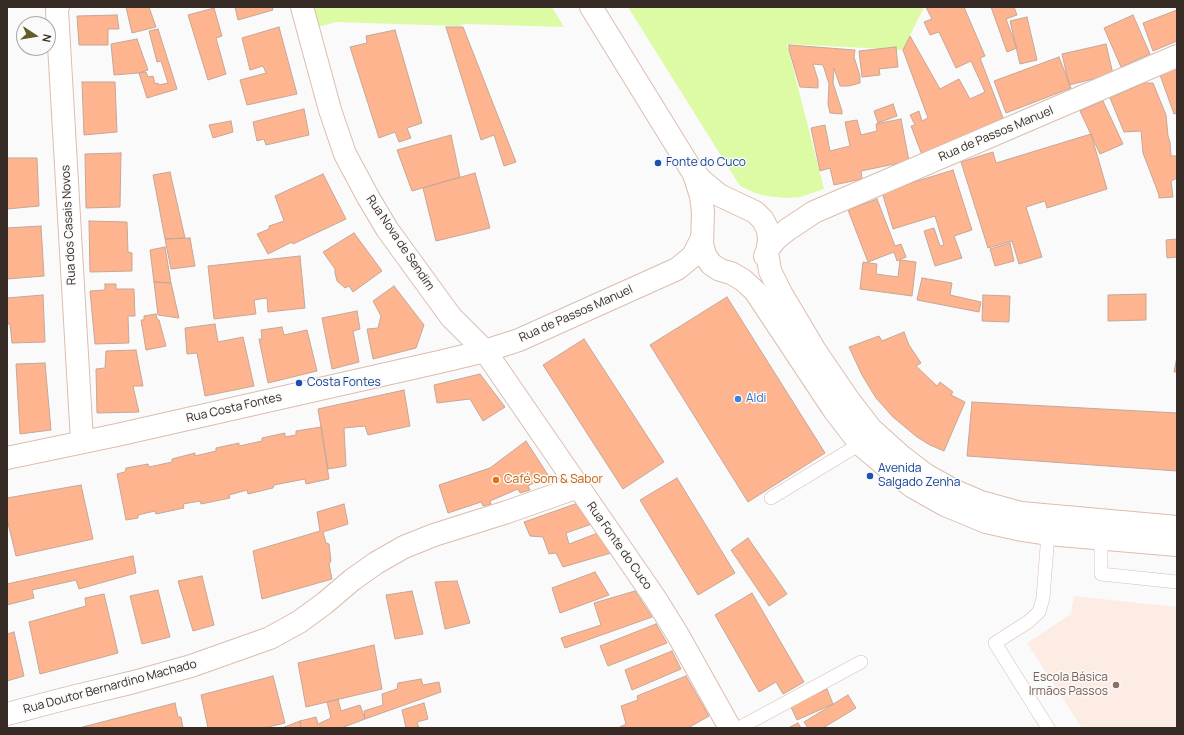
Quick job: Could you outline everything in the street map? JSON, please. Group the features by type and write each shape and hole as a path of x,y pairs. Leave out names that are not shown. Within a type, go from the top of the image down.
{"street":[{"name":"Rua Nova de Sendim","path":"302,7 330,110 346,154 368,197 387,229 451,317 485,351"},
{"path":"591,7 688,164 698,183 703,212 702,244 705,255 711,264 743,280 755,291 809,357 848,399 872,429 901,456 926,476 952,490 981,502 1021,513 1177,545"},
{"name":"Rua dos Casais Novos","path":"57,8 82,441"},
{"name":"Rua de Passos Manuel","path":"749,209 788,215 802,215 814,212 1177,56"},
{"path":"688,164 709,187 725,198 749,209 763,220 768,230 769,241 767,250 761,262 752,269 742,273 726,272"},
{"path":"702,236 706,223 713,214 722,208 733,206 749,209"},
{"name":"Rua de Passos Manuel","path":"767,250 776,239 787,230 814,212"},
{"name":"Rua de Passos Manuel","path":"485,351 519,340 666,274 686,263 693,256 702,236"},
{"path":"767,250 770,271 834,410 860,444 913,487 945,505 986,522 1048,534 1177,527"},
{"name":"Rua de Passos Manuel","path":"666,274 693,267 706,267 726,272"},
{"name":"Rua Costa Fontes","path":"7,458 485,351"},
{"name":"Rua Fonte do Cuco","path":"485,351 655,598 678,635 730,728"},
{"name":"Rua Doutor Bernardino Machado","path":"7,714 177,670 270,638 299,622 325,603 352,580 376,563 404,547 434,534 507,512 578,487"}],"lane":[{"path":"771,498 860,444"},
{"path":"1102,530 1101,574 1177,582"},
{"path":"1048,534 1043,598 1039,612 1028,622 994,643 1048,728"},
{"path":"739,728 861,662"}],"shaded area":[{"name":"Escola Básica Irmãos Passos","path":"1074,596 1177,607 1177,728 1082,728 1027,643 1071,614"}],"green space":[{"path":"313,7 552,7 564,27 465,24 459,26 336,22 318,27"},
{"path":"628,7 924,7 903,50 787,44 824,189 800,197 785,198 766,196 740,186"}],"building":[{"path":"126,7 149,7 156,27 132,33"},
{"path":"235,7 272,7 273,10 238,20"},
{"path":"926,7 964,7 985,56 980,58 1003,118 922,155 911,126 915,125 910,115 919,111 922,121 928,118 903,50 910,36 940,89 959,79 970,99 985,92 971,61 956,68 939,32 930,35 924,22 932,19"},
{"path":"991,7 1014,7 1017,15 1006,19 1017,48 1007,52"},
{"path":"214,8 222,36 216,38 226,74 208,80 188,15"},
{"path":"1177,10 1177,41 1153,51 1143,23"},
{"path":"117,15 119,29 108,29 108,45 79,45 77,16"},
{"path":"1133,15 1150,54 1121,67 1104,28"},
{"path":"1027,17 1037,60 1020,64 1010,21"},
{"path":"279,27 297,94 247,105 240,80 266,73 263,66 250,70 242,38"},
{"path":"446,27 463,27 516,162 504,166 494,135 481,140"},
{"path":"158,29 177,89 147,98 139,73 146,72 148,77 153,76 155,84 158,83 159,85 168,83 161,61 157,62 149,31"},
{"path":"395,30 422,123 407,128 411,138 399,142 395,132 379,138 350,47 367,43 366,36"},
{"path":"137,39 148,70 139,73 114,75 111,44"},
{"path":"1106,44 1113,74 1069,85 1062,54"},
{"path":"789,45 855,50 854,57 860,76 860,83 849,86 840,86 834,68 833,83 842,114 830,113 828,104 829,84 823,65 813,64 818,80 818,88 800,87 789,50"},
{"path":"896,47 898,67 879,69 880,75 862,77 859,51"},
{"path":"1059,57 1071,88 1006,113 994,81"},
{"path":"1177,68 1177,113 1174,114 1160,75"},
{"path":"82,82 115,82 117,132 84,135"},
{"path":"1144,83 1153,83 1166,115 1171,156 1177,156 1177,178 1171,181 1173,197 1159,198 1143,153 1141,131 1124,132 1110,98"},
{"path":"1103,101 1123,144 1100,154 1080,111"},
{"path":"893,104 897,116 878,123 874,111"},
{"path":"304,109 309,135 266,145 264,139 257,141 253,122"},
{"path":"901,119 909,161 861,171 862,179 834,185 830,168 820,171 811,128 825,125 830,151 850,146 845,122 857,120 861,135 877,131 876,124"},
{"path":"231,121 233,132 213,138 209,125"},
{"path":"1091,134 1107,189 1047,208 1045,201 1026,207 1042,257 1019,264 1012,241 988,248 961,162 993,152 996,163"},
{"path":"451,135 460,177 412,191 397,150"},
{"path":"121,153 120,207 86,208 85,154"},
{"path":"7,158 37,158 39,206 7,209"},
{"path":"953,170 972,230 954,236 962,258 935,266 924,231 934,228 940,246 944,245 935,216 893,229 882,192"},
{"path":"170,172 185,238 165,239 153,175"},
{"path":"475,173 490,228 436,241 423,188"},
{"path":"323,174 346,219 268,254 257,234 269,229 269,226 284,221 275,196"},
{"path":"877,199 895,246 901,244 906,257 897,261 894,252 868,262 848,210"},
{"path":"89,221 127,222 128,252 132,253 132,271 90,272"},
{"path":"41,226 44,276 7,279 7,228"},
{"path":"354,233 382,271 353,292 349,286 345,288 337,281 335,269 323,252"},
{"path":"190,238 195,266 171,269 165,239"},
{"path":"1177,239 1177,257 1167,258 1166,240"},
{"path":"1010,243 1014,261 995,266 990,249"},
{"path":"165,247 171,283 154,282 150,250"},
{"path":"300,256 305,308 268,312 267,298 254,300 256,314 214,319 208,266"},
{"path":"900,260 916,262 912,296 860,289 863,262 877,264 876,274 898,277"},
{"path":"922,278 952,283 950,295 981,302 979,312 917,300"},
{"path":"154,282 171,283 179,318 158,315"},
{"path":"105,284 116,284 116,289 134,289 135,316 128,316 129,343 95,344 90,291 105,290"},
{"path":"394,286 424,325 416,348 373,359 367,329 378,328 381,316 373,301"},
{"path":"1146,294 1146,320 1108,321 1108,295"},
{"path":"43,295 45,342 12,343 10,324 7,324 7,298"},
{"path":"983,295 1010,296 1009,322 982,321"},
{"name":"Aldi","path":"727,297 825,453 748,502 650,345"},
{"path":"357,311 360,329 353,331 359,362 332,369 322,318"},
{"path":"156,314 166,346 146,350 141,320 144,320 144,316"},
{"path":"215,324 218,342 243,337 254,386 205,396 197,353 187,354 185,328"},
{"path":"282,327 284,335 307,330 317,371 268,383 259,339 262,339 261,330"},
{"path":"904,332 909,345 921,363 916,366 937,386 940,382 953,392 951,395 965,402 944,451 917,437 893,417 876,398 862,375 849,347 879,336 882,341"},
{"path":"584,339 664,462 623,489 543,365"},
{"path":"136,350 143,386 133,386 139,412 97,413 96,369 105,368 106,351"},
{"path":"1177,357 1177,372 1174,372"},
{"path":"45,363 51,430 20,434 16,364"},
{"path":"480,374 505,407 483,421 470,399 437,403 434,385"},
{"path":"404,390 410,426 368,435 365,426 344,428 346,466 328,469 318,409"},
{"path":"972,402 1177,413 1177,471 967,456"},
{"path":"321,427 329,479 306,484 305,479 274,485 273,488 248,494 247,490 229,495 230,498 201,504 200,501 183,504 184,508 156,514 155,511 138,515 138,518 126,520 117,474 125,472 126,468 148,464 149,467 172,462 172,459 195,453 195,456 216,451 216,448 239,443 239,446 262,441 262,438 285,433 285,437 296,435 296,431"},
{"name":"Café Som & Sabor","path":"526,441 548,475 528,486 530,490 520,493 518,489 490,501 491,504 483,506 481,502 448,513 439,485 490,468"},
{"path":"677,478 735,573 698,595 640,500"},
{"path":"81,485 93,539 16,556 7,519 7,498"},
{"path":"578,503 592,524 566,533 569,544 598,533 611,553 563,567 556,553 549,554 543,537 530,536 524,522"},
{"path":"344,504 348,524 323,532 326,543 329,544 331,561 329,564 332,579 262,599 253,551 320,531 317,512"},
{"path":"748,538 787,594 769,606 731,550"},
{"path":"133,556 136,573 79,589 76,580 32,590 34,598 7,605 7,584"},
{"path":"595,572 609,595 560,613 552,588"},
{"path":"202,576 214,625 193,631 178,581"},
{"path":"457,581 470,623 445,629 435,582"},
{"path":"158,590 170,637 142,644 130,596"},
{"path":"412,591 423,634 395,639 386,595"},
{"path":"635,591 652,617 565,648 561,638 601,625 594,603"},
{"path":"752,593 804,682 783,694 776,682 759,692 715,615"},
{"path":"104,594 118,653 40,674 29,622 86,606 85,598"},
{"path":"656,624 667,643 608,666 600,646"},
{"path":"14,632 24,676 7,681 7,634"},
{"path":"374,645 382,689 306,707 298,663"},
{"path":"672,651 681,669 632,690 625,670"},
{"path":"273,676 285,723 264,728 208,728 201,695"},
{"path":"686,676 709,716 688,728 618,728 626,724 621,706 638,700 637,696"},
{"path":"421,679 423,685 439,682 441,692 365,719 364,711 383,705 382,694 397,689 398,683"},
{"path":"827,689 833,704 797,720 790,705"},
{"path":"848,695 856,708 823,728 808,728 804,722"},
{"path":"338,699 341,711 360,705 365,719 341,728 301,728 300,721 316,717 318,724 331,718 327,702"},
{"path":"175,703 178,717 181,717 183,728 79,728"},
{"path":"424,703 428,719 417,722 419,728 406,728 402,710"},
{"path":"300,721 301,728 282,728"},
{"path":"798,723 801,728 788,728"}],"place":[{"name":"Fonte do Cuco","path":"658,163"},
{"name":"Costa Fontes","path":"299,383"},
{"name":"Aldi","path":"738,399"},
{"name":"Avenida Salgado Zenha","path":"870,476"},
{"name":"Café Som & Sabor","path":"496,480"},
{"name":"Escola Básica Irmãos Passos","path":"1116,685"}]}
